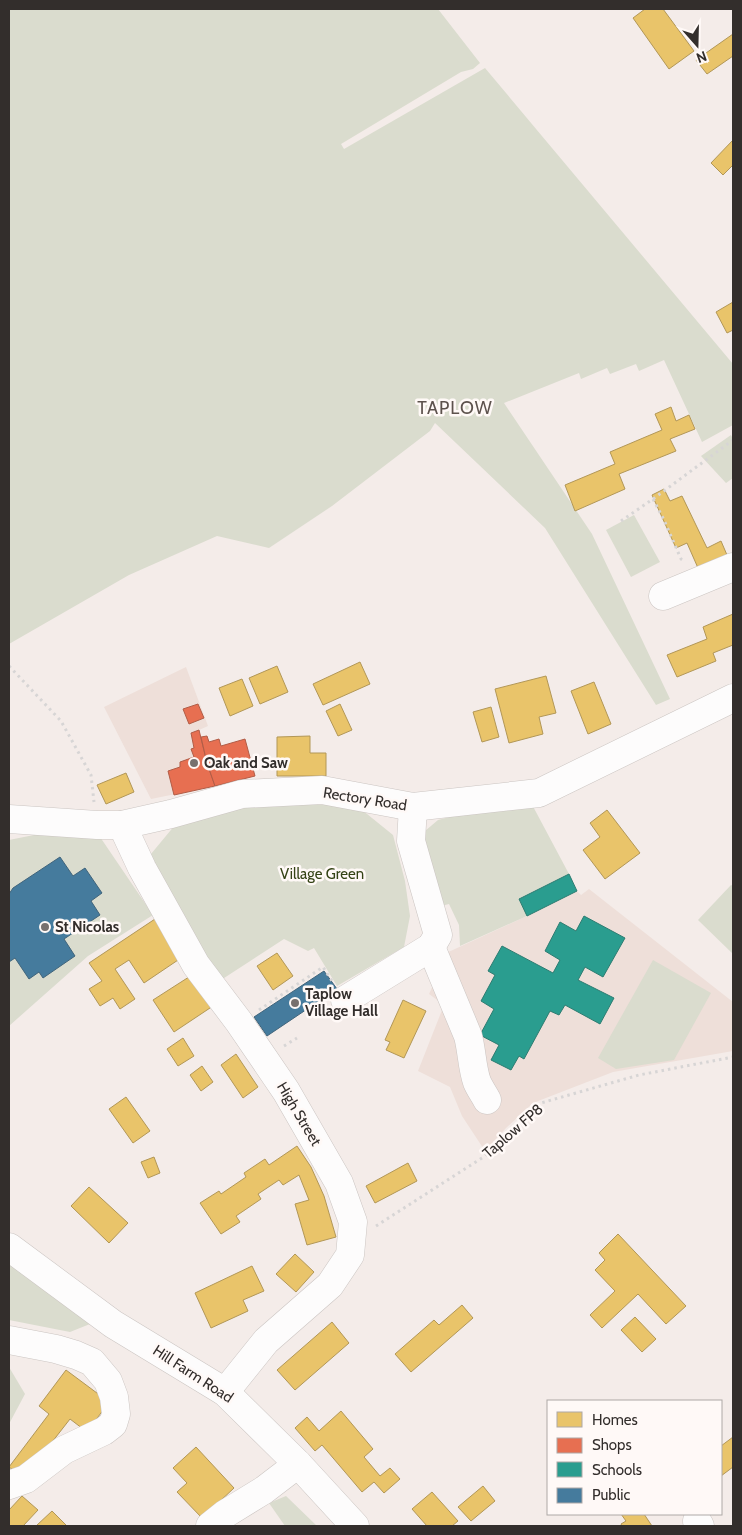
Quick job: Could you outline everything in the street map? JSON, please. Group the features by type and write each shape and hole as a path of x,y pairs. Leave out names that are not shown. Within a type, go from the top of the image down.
{"street":[{"path":"663,596 722,571"},
{"name":"Rectory Road","path":"9,819 109,825 171,814 242,794 322,790 413,807 539,793 733,698"},
{"path":"345,1000 431,947 438,935 411,841 413,807"},
{"name":"High Street","path":"109,825 142,868 196,965 239,1022 286,1091 339,1183 353,1222 350,1255 330,1285 266,1341 225,1392"},
{"path":"431,947 468,1036 472,1050 474,1072 478,1085 487,1100"},
{"name":"Hill Farm Road","path":"9,1247 113,1324 225,1392 298,1464 355,1526"},
{"path":"9,1340 56,1349 92,1362 108,1381 114,1397 116,1414 113,1424 104,1431 64,1450 26,1479 9,1485"},
{"path":"210,1526 225,1514 264,1490 298,1464"}],"path":[{"path":"621,520 653,499 733,440"},
{"path":"653,499 681,560 722,571"},
{"path":"9,666 60,721 92,775 109,825"},
{"path":"251,1015 323,967 345,1000"},
{"path":"278,1051 297,1038"},
{"name":"Taplow FP8","path":"350,1255 369,1231 485,1156 541,1104 640,1075 733,1057"}],"shaded area":[{"path":"186,667 208,726 199,730 215,786 151,799 104,707"},
{"path":"589,889 733,1002 733,1051 613,1072 533,1103 485,1151 462,1116 450,1087 418,1071 444,1005 429,994 437,977 431,960 577,891 581,895"}],"green space":[{"path":"9,9 438,9 480,63 473,69 461,72 341,144 344,149 485,68 733,364 733,425 702,442 664,360 639,371 636,364 610,374 607,368 581,379 579,373 504,403 592,534 670,699 656,705 545,528 435,423 430,431 332,506 269,548 217,536 129,575 9,644"},
{"path":"731,435 733,439 733,478 726,483 701,456"},
{"path":"634,515 660,562 631,577 606,530"},
{"path":"528,797 569,874 520,898 527,916 460,946 459,925 449,904 441,906 420,852 425,831 438,820"},
{"name":"Village Green","path":"351,801 393,835 405,881 410,916 404,947 337,986 314,948 308,951 284,939 221,980 155,875 151,854 175,825 237,804"},
{"path":"98,834 153,915 88,956 9,1026 9,840 34,835"},
{"path":"731,885 733,886 733,954 698,920"},
{"path":"653,960 711,993 674,1060 616,1069 598,1058"},
{"path":"9,1264 95,1322 70,1332 9,1320"},
{"path":"9,1367 25,1394 9,1424"},
{"path":"286,1496 317,1526 285,1526 269,1503"}],"building: Homes":[{"path":"645,9 663,9 694,51 669,69 633,18"},
{"path":"733,34 733,56 707,74 696,60"},
{"path":"733,140 733,165 723,175 711,163"},
{"path":"733,302 733,330 727,333 716,312"},
{"path":"671,407 676,421 689,415 695,429 670,439 676,451 619,474 625,489 575,511 565,485 615,464 610,452 662,430 655,414"},
{"path":"664,489 670,501 682,496 707,548 721,541 727,555 698,568 687,543 676,548 652,495"},
{"path":"733,614 733,645 713,653 716,661 677,677 667,655 707,639 703,627"},
{"path":"360,662 370,684 323,705 313,684"},
{"path":"277,666 288,692 260,704 249,678"},
{"path":"546,676 556,713 539,717 543,734 509,743 495,689"},
{"path":"242,679 253,706 230,716 219,688"},
{"path":"594,682 611,724 588,734 571,691"},
{"path":"340,704 352,730 338,736 326,711"},
{"path":"491,707 499,737 482,742 473,712"},
{"path":"310,736 310,753 326,753 326,776 277,776 277,737"},
{"path":"126,773 134,792 106,804 97,785"},
{"path":"607,810 640,853 605,879 583,850 600,837 590,823"},
{"path":"155,919 181,958 144,983 129,960 115,969 135,999 120,1009 113,998 100,1006 89,989 102,981 89,963"},
{"path":"277,953 293,976 273,990 257,966"},
{"path":"192,975 213,1006 174,1032 153,1000"},
{"path":"403,1000 426,1011 404,1058 386,1050 390,1042 385,1040"},
{"path":"183,1038 194,1056 178,1066 167,1049"},
{"path":"236,1054 258,1087 243,1098 221,1065"},
{"path":"202,1066 213,1082 201,1091 190,1075"},
{"path":"126,1097 150,1131 133,1143 109,1109"},
{"path":"297,1146 311,1167 324,1196 336,1237 307,1245 295,1204 309,1200 299,1175 283,1185 279,1180 258,1194 261,1199 236,1216 240,1222 221,1234 200,1203 219,1191 221,1194 246,1177 244,1173 265,1159 269,1165"},
{"path":"154,1157 160,1173 148,1178 141,1162"},
{"path":"408,1163 417,1181 375,1203 366,1186"},
{"path":"89,1187 128,1223 109,1243 71,1206"},
{"path":"618,1234 686,1306 666,1324 638,1294 602,1328 590,1315 615,1291 595,1270 605,1260 599,1253"},
{"path":"295,1254 314,1272 296,1292 276,1274"},
{"path":"252,1266 264,1291 243,1300 248,1311 211,1328 195,1293"},
{"path":"462,1305 473,1318 411,1372 395,1354 434,1320 439,1325"},
{"path":"635,1317 656,1339 642,1352 621,1330"},
{"path":"332,1322 349,1343 295,1390 277,1370"},
{"path":"66,1370 109,1402 87,1432 70,1419 24,1478 9,1467 49,1414 39,1406"},
{"path":"341,1411 373,1449 364,1457 380,1476 390,1468 400,1479 384,1493 374,1482 362,1492 322,1445 315,1451 295,1428 307,1417 319,1431"},
{"path":"733,1437 733,1467 722,1475 722,1445"},
{"path":"196,1447 234,1488 202,1518 177,1492 187,1483 173,1468"},
{"path":"483,1486 495,1501 471,1521 458,1507"},
{"path":"432,1492 458,1521 452,1526 427,1526 412,1509"},
{"path":"22,1496 38,1510 23,1526 9,1526 9,1510"},
{"path":"52,1511 67,1526 36,1526"},
{"path":"622,1515 645,1515 652,1526 622,1526 621,1524 626,1521"}],"building: Shops":[{"path":"198,704 204,718 189,724 183,709"},
{"name":"Oak and Saw","path":"199,730 215,786 174,795 168,771 180,767 180,762 194,757 191,749 194,748 191,733"},
{"path":"207,736 209,742 219,739 221,746 245,739 255,776 215,786 201,737"}],"building: Schools":[{"path":"569,874 577,891 527,916 519,899"},
{"path":"584,916 625,938 603,977 585,967 578,980 614,998 600,1024 565,1005 559,1015 550,1011 524,1059 519,1056 511,1070 491,1060 499,1045 480,1035 494,1009 481,1001 495,975 488,971 502,946 553,973 560,960 545,951 560,922 576,931"}],"building: Public":[{"name":"St Nicolas","path":"60,857 73,876 85,868 102,893 91,901 100,915 64,939 75,956 43,978 39,972 29,979 15,958 9,962 9,894 13,888"},
{"name":"Taplow Village Hall","path":"324,971 337,989 267,1036 254,1017"}],"place":[{"name":"Oak and Saw","path":"194,763"},
{"name":"St Nicolas","path":"45,927"},
{"name":"Taplow Village Hall","path":"295,1003"}],"district":[{"name":"TAPLOW","path":"455,408"}]}
